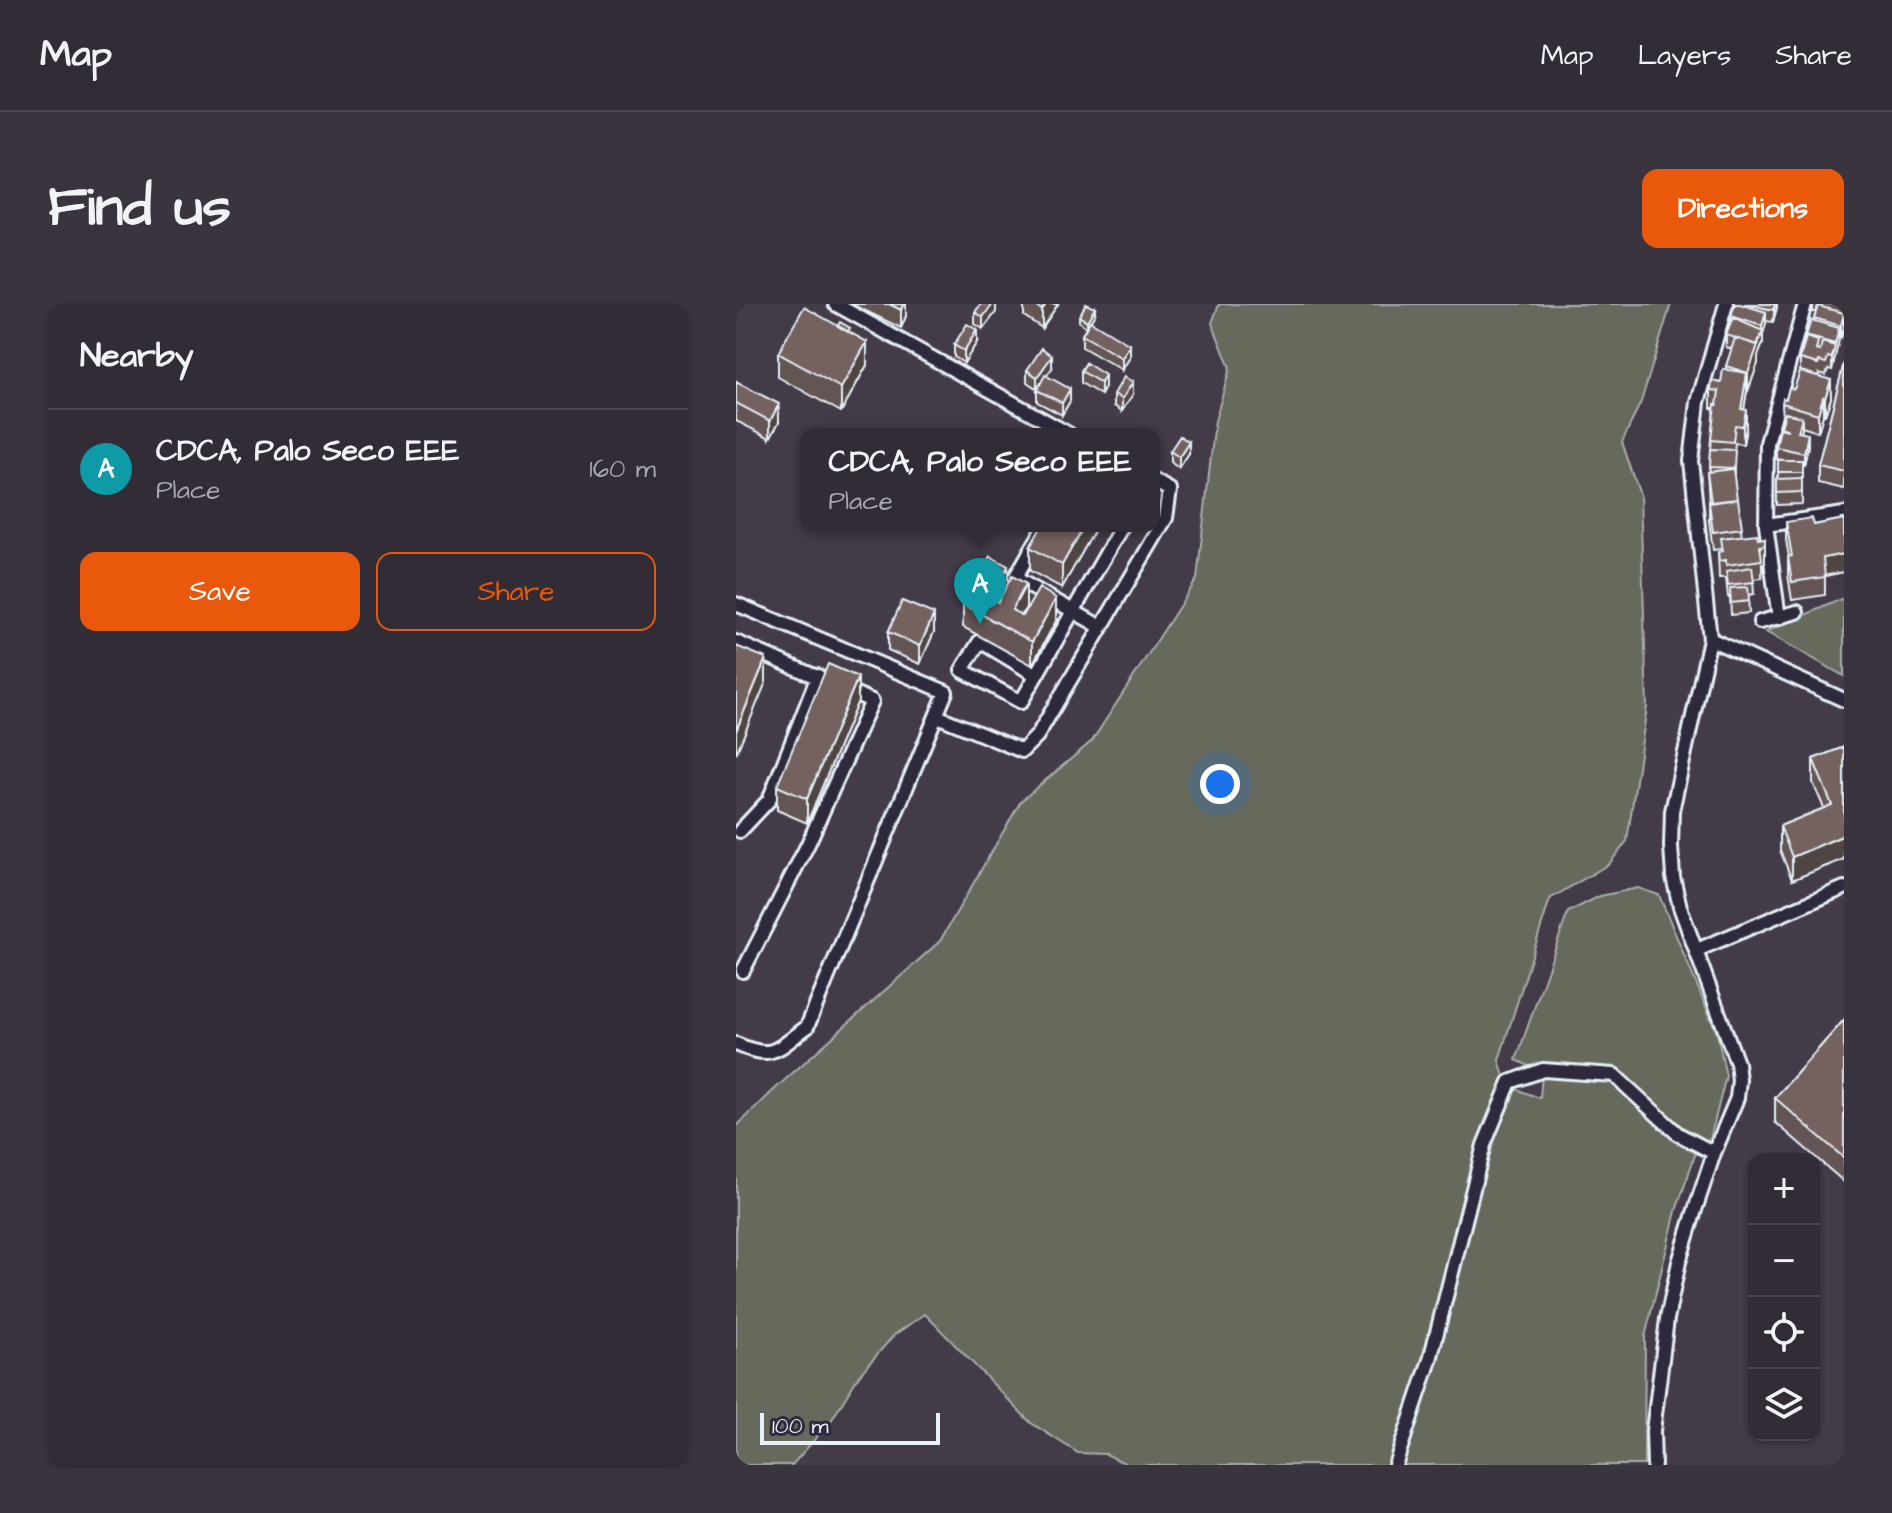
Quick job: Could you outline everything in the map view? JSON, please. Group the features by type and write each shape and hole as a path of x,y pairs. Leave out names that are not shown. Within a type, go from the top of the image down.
{"street":[{"path":"835,304 1058,428"},
{"path":"1654,1465 1653,1431 1667,1319 1679,1262 1714,1153 1737,1098 1739,1080 1737,1063 1680,907 1673,877 1671,846 1672,811 1710,639 1691,461 1698,402 1726,304"},
{"path":"1779,618 1766,525 1767,443 1805,304"},
{"path":"1160,484 1170,490 1166,518 1160,528"},
{"path":"1766,525 1844,514"},
{"path":"1042,532 1015,578 1101,627"},
{"path":"1036,675 980,641 962,670 1021,702 1119,532"},
{"path":"937,716 1022,751 1037,736 1158,532"},
{"path":"736,604 946,692 807,1027 773,1053 752,1052 736,1044"},
{"path":"1760,622 1797,612"},
{"path":"1710,639 1844,700"},
{"path":"736,642 872,701 808,844 743,971"},
{"path":"737,833 769,800 818,676"},
{"path":"1697,950 1844,888"},
{"path":"1395,1465 1430,1360 1484,1145 1510,1082 1543,1070 1614,1075 1678,1134 1714,1153"}],"green space":[{"path":"1219,304 1671,304 1641,402 1622,442 1640,495 1647,707 1627,841 1609,864 1550,899 1499,1060 1507,1086 1540,1098 1542,1072 1516,1060 1568,912 1600,896 1638,888 1659,895 1717,1033 1726,1076 1709,1143 1695,1155 1676,1211 1645,1337 1644,1465 1128,1465 1106,1454 1078,1453 1031,1423 925,1314 894,1335 860,1374 831,1421 792,1465 736,1465 736,1127 940,941 1021,801 1092,741 1197,579 1215,421 1230,368 1212,323"},
{"path":"1844,598 1844,676 1766,632"}],"building":[{"path":"889,304 903,304 901,310"},
{"path":"981,304 993,304 983,317 975,312"},
{"path":"1086,304 1095,308 1087,321 1079,316"},
{"path":"1735,304 1766,312 1762,326 1731,316"},
{"path":"1747,304 1775,304 1773,310"},
{"path":"1818,306 1844,313 1841,326 1814,318"},
{"path":"804,307 867,342 841,388 778,353"},
{"path":"1733,318 1763,331 1757,345 1726,335"},
{"path":"1811,320 1839,328 1835,344 1806,336"},
{"path":"1090,321 1130,345 1122,358 1082,335"},
{"path":"840,322 850,328 848,332 838,326"},
{"path":"967,324 977,330 964,351 954,345"},
{"path":"1806,337 1818,341 1816,350 1820,351 1822,342 1835,346 1832,358 1828,357 1826,363 1819,361 1818,364 1800,359"},
{"path":"1735,338 1758,345 1748,373 1726,366"},
{"path":"1042,348 1052,356 1037,377 1027,370"},
{"path":"1086,363 1105,375 1101,383 1081,371"},
{"path":"1844,363 1844,471 1818,465"},
{"path":"1723,369 1747,373 1741,409 1746,410 1743,426 1735,425 1733,442 1711,440 1719,391 1711,390 1712,381 1721,383"},
{"path":"1800,371 1831,380 1818,414 1782,403 1789,388 1794,389"},
{"path":"1045,375 1070,389 1062,403 1037,390"},
{"path":"1124,377 1133,382 1122,399 1114,394"},
{"path":"736,382 779,404 770,421 736,403"},
{"path":"1785,413 1802,417 1798,432 1808,434 1804,453 1776,447 1780,428 1788,430 1781,427"},
{"path":"1180,436 1189,442 1179,457 1170,451"},
{"path":"1710,449 1735,450 1734,468 1709,467"},
{"path":"1778,460 1802,460 1802,472 1778,472"},
{"path":"1733,469 1737,499 1711,502 1707,472"},
{"path":"1802,478 1802,492 1777,493 1777,479"},
{"path":"1738,499 1742,528 1713,532 1709,503"},
{"path":"1812,518 1814,525 1844,519 1844,554 1823,558 1825,577 1792,582 1788,557 1792,556 1786,522"},
{"path":"1039,532 1081,532 1062,565 1030,547"},
{"path":"1757,534 1758,539 1765,538 1765,545 1760,546 1762,560 1726,565 1726,560 1719,561 1718,552 1723,551 1721,538"},
{"path":"990,556 1008,566 991,598 998,602 1012,576 1026,584 1012,610 1023,616 1039,588 1056,598 1032,642 963,604"},
{"path":"1752,567 1754,582 1728,585 1726,571"},
{"path":"1748,587 1749,601 1731,603 1730,588"},
{"path":"902,601 934,614 920,646 888,632"},
{"path":"736,646 766,658 736,731"},
{"path":"828,664 858,677 807,799 777,786"},
{"path":"1844,747 1844,835 1792,857 1780,826 1832,805 1813,759"},
{"path":"1844,1020 1844,1158 1775,1098"}],"place":[{"name":"CDCA, Palo Seco EEE","path":"980,624"}]}
